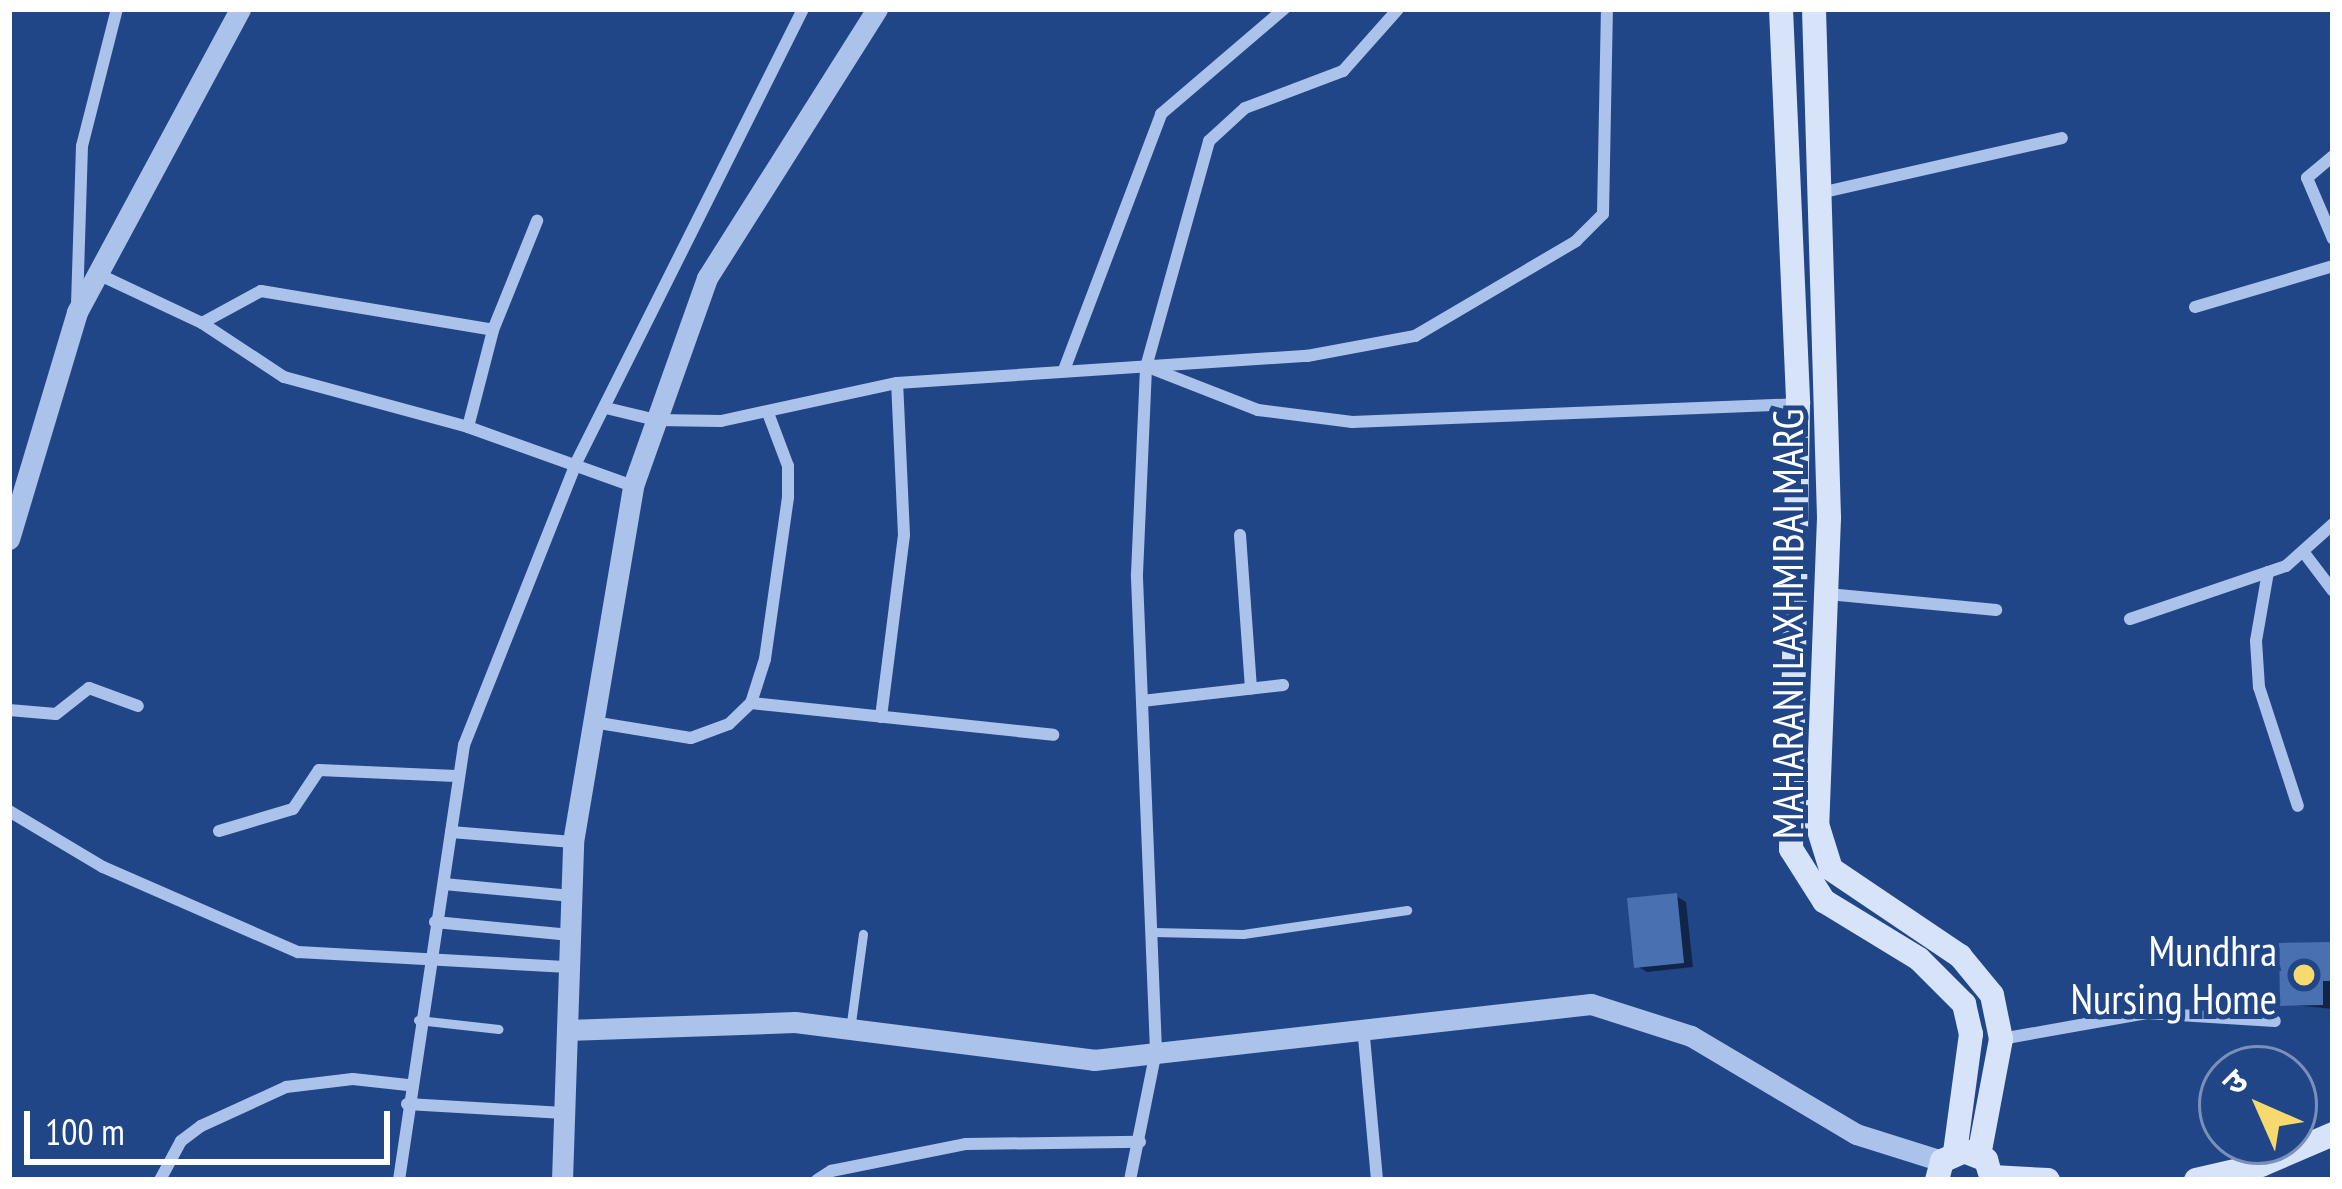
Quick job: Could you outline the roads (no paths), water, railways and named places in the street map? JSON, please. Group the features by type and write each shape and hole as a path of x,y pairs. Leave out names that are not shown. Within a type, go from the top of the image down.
{"main road":[{"path":"1781,9 1798,404 1791,849 1824,901 1919,958 1964,1004 1971,1034 1966,1168 2037,1179"},
{"name":"MAHARANI LAXHMIBAI MARG","path":"1814,9 1828,594 1817,824 1822,855 1846,882 1960,956 1992,995 2001,1039 1966,1168"},
{"path":"2196,1180 2261,1166 2333,1134"}],"street":[{"path":"9,539 76,312 82,146 117,9"},
{"path":"76,312 240,9"},
{"path":"399,1180 408,1085 444,884 456,776 513,609 576,464 803,9"},
{"path":"562,1180 573,842 633,486 707,278 877,9"},
{"path":"1064,370 1161,114 1284,9"},
{"path":"1130,1180 1156,1051 1137,574 1146,367 1209,141 1245,108 1343,71 1398,9"},
{"path":"606,408 656,420 768,413 897,383 1306,356 1415,336 1576,241 1604,214 1608,196 1607,9"},
{"path":"1820,193 2062,138"},
{"path":"2333,156 2307,178 2333,239"},
{"path":"468,427 493,330 537,220"},
{"path":"2195,307 2333,266"},
{"path":"100,274 202,323 284,377 468,427 633,486"},
{"path":"202,323 261,291 493,330"},
{"path":"1146,367 1258,410 1352,422 1798,404"},
{"path":"881,717 904,535 897,383"},
{"path":"592,722 691,738 729,724 751,703 765,659 788,497 788,466 768,413"},
{"path":"2130,619 2268,572 2305,554 2333,524"},
{"path":"1240,535 1251,689"},
{"path":"2305,554 2333,591"},
{"path":"2268,572 2256,641 2259,687 2298,806"},
{"path":"1828,594 1996,610"},
{"path":"1142,701 1282,685"},
{"path":"9,710 56,714 89,688 138,706"},
{"path":"751,703 1053,735"},
{"path":"219,831 293,809 319,770 456,776"},
{"path":"9,811 103,867 298,952 569,967"},
{"path":"452,832 573,842"},
{"path":"444,884 572,896"},
{"path":"435,922 570,935"},
{"path":"567,1030 728,1021 1077,1059 1533,1006 1627,1011 1690,1036 1856,1135 1966,1168"},
{"path":"2001,1039 2146,1013 2276,1022"},
{"path":"1363,1025 1377,1180"},
{"path":"160,1180 181,1141 201,1126 286,1088 353,1079 408,1085"},
{"path":"407,1104 564,1113"},
{"path":"817,1180 966,1144 1140,1142"}],"lane":[{"path":"1153,932 1244,934 1407,910"},
{"path":"850,1032 862,934"},
{"path":"418,1020 498,1028"}],"place":[{"name":"Mundhra Nursing Home","path":"2304,975"}]}
